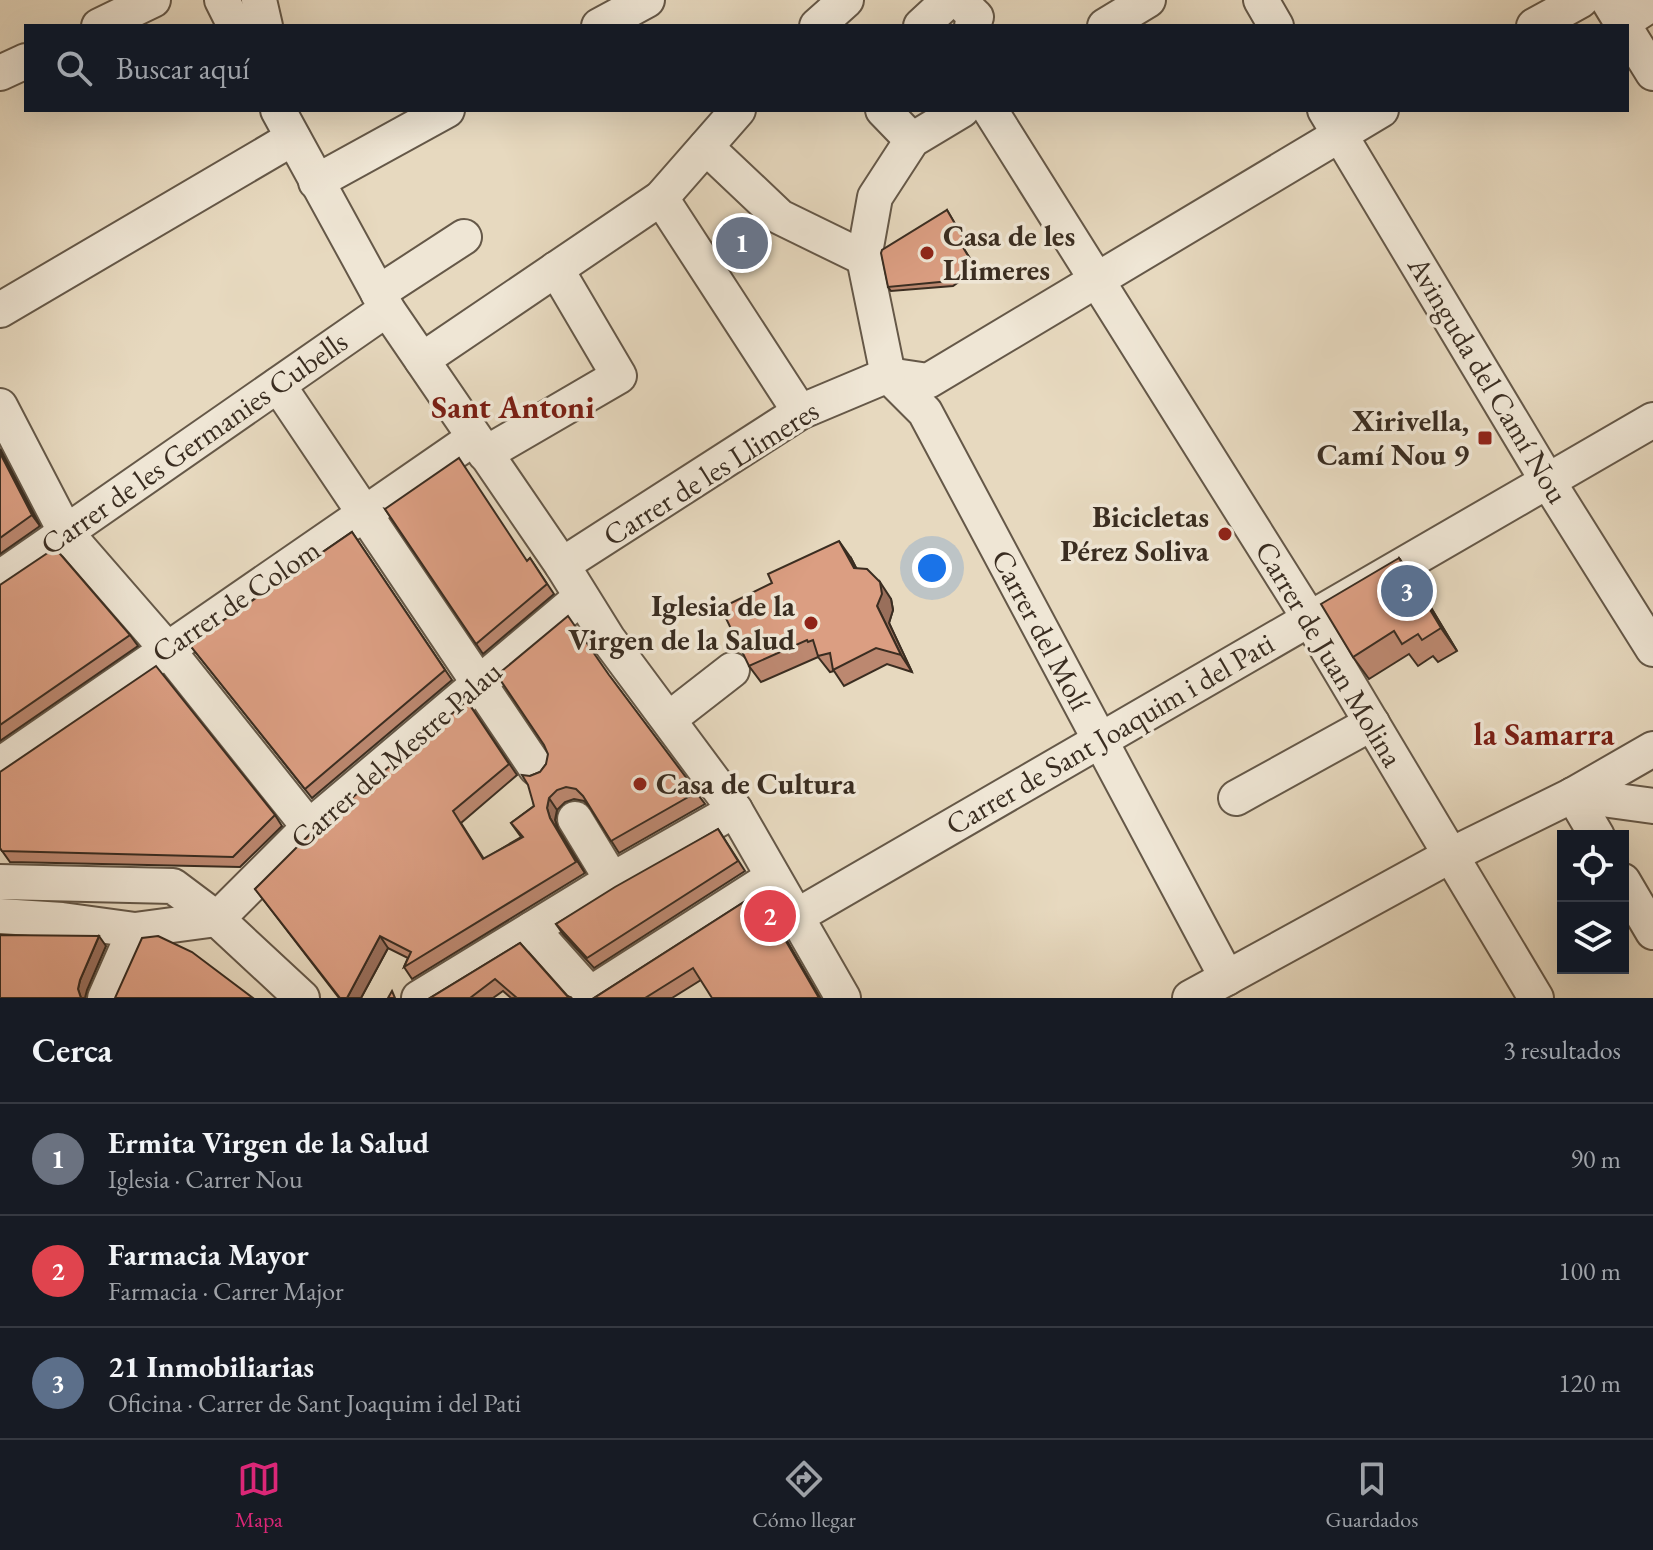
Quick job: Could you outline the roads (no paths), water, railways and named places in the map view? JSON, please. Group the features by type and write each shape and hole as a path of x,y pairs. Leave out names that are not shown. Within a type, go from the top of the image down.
{"street":[{"path":"103,24 153,0"},
{"path":"222,0 234,24"},
{"path":"259,0 265,24"},
{"path":"601,16 647,0"},
{"path":"819,24 846,0"},
{"path":"923,24 949,0"},
{"path":"958,0 976,17 973,24"},
{"path":"1108,24 1148,0"},
{"path":"1261,0 1275,24"},
{"path":"1538,24 1581,0"},
{"path":"1620,20 1653,3"},
{"path":"1629,34 1653,73"},
{"path":"0,73 24,62"},
{"path":"316,182 443,112"},
{"path":"422,360 661,198 736,112"},
{"path":"885,112 912,140"},
{"path":"959,112 912,140 875,197 864,258 888,375 928,381 1098,280 1332,122 1373,112"},
{"name":"Carrer de Juan Molina","path":"991,112 1309,618 1536,998"},
{"path":"0,310 286,119 316,182 383,301 562,565 608,639 735,810 797,916 836,995"},
{"name":"Avinguda del Camí Nou","path":"1332,122 1547,480 1653,649"},
{"path":"706,147 780,217 864,258"},
{"path":"661,198 800,412"},
{"name":"Carrer de les Germanies Cubells","path":"0,578 278,385 464,237"},
{"name":"Carrer de Colom","path":"0,765 365,513 479,446 619,376 556,269"},
{"name":"Carrer de les Llimeres","path":"562,565 800,412 888,375"},
{"name":"Carrer del Molí","path":"888,375 925,412 1227,978"},
{"path":"278,385 536,768"},
{"path":"0,406 66,533 166,648 309,827"},
{"name":"Carrer de Sant Joaquim i del Pati","path":"797,916 1653,420"},
{"name":"Carrer del Mestre Palau","path":"217,919 309,827 581,597"},
{"path":"669,719 732,670"},
{"path":"1236,798 1372,723"},
{"path":"1190,998 1451,855 1573,795 1653,749"},
{"path":"1573,795 1653,806"},
{"path":"1573,795 1593,830"},
{"path":"419,998 612,880 735,810"},
{"path":"575,819 612,880"},
{"path":"532,929 590,994 773,877"},
{"path":"3,878 173,886 217,919 302,998"},
{"path":"1629,891 1653,932"},
{"path":"0,916 62,920 135,930 217,919"},
{"path":"105,998 135,930"}],"place":[{"name":"Ermita Virgen de la Salud","path":"742,243"},
{"name":"Casa de les Llimeres","path":"927,253"},
{"name":"Xirivella, Camí Nou 9","path":"1485,438"},
{"name":"Bicicletas Pérez Soliva","path":"1225,534"},
{"name":"21 Inmobiliarias","path":"1407,591"},
{"name":"Iglesia de la Virgen de la Salud","path":"811,623"},
{"name":"Casa de Cultura","path":"640,784"},
{"name":"Farmacia Mayor","path":"770,916"}],"district":[{"name":"Sant Antoni","path":"513,407"},
{"name":"la Samarra","path":"1544,734"}]}
